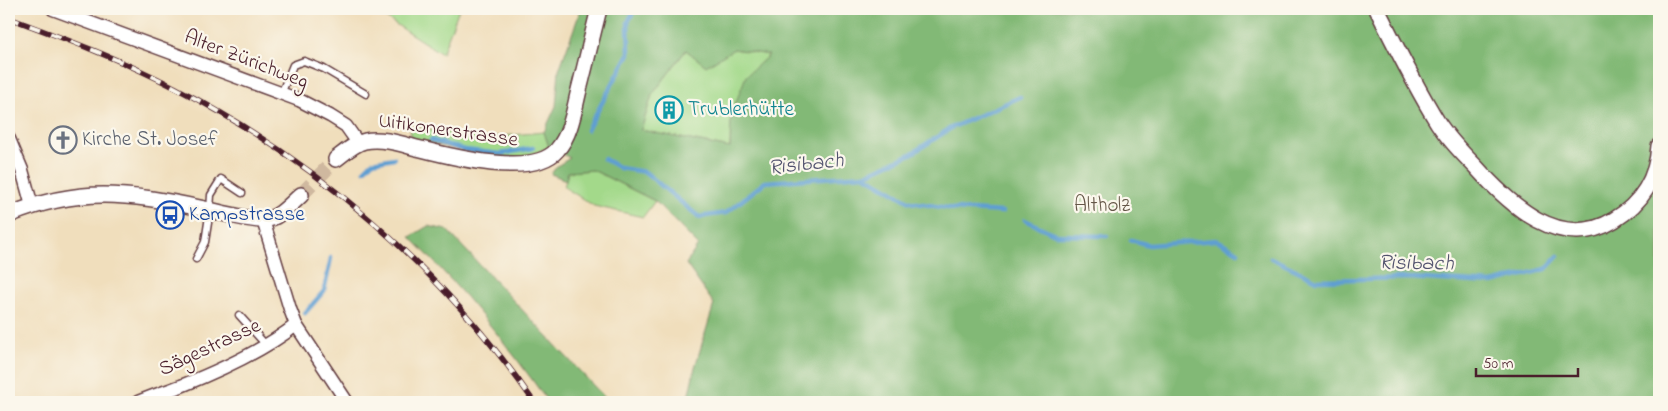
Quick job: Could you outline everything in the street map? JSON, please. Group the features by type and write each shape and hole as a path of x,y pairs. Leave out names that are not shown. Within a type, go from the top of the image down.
{"street":[{"name":"Alter Zürichweg","path":"53,9 314,108 346,126 358,143"},
{"name":"Uitikonerstrasse","path":"336,159 358,143 379,140 448,156 496,163 528,163 547,158 557,150 570,127 599,9"},
{"path":"1377,9 1413,80 1439,125 1487,180 1517,207 1543,223 1554,228 1587,230 1610,223 1630,210 1639,201 1652,179 1659,146"},
{"path":"9,139 22,170 32,206"},
{"path":"9,215 32,206 71,197 111,194 174,203 263,220 280,214 301,195"},
{"path":"263,220 296,325 347,402"},
{"name":"Sägestrasse","path":"138,402 203,377 266,345 296,325"}],"lane":[{"path":"281,94 292,65 304,61 324,69 366,94"},
{"path":"196,259 205,242 211,195 221,179 242,193"},
{"path":"239,315 266,345"}],"green space":[{"path":"372,9 459,9 442,54"},
{"name":"Altholz","path":"581,9 1659,9 1659,402 687,402 695,367 714,304 686,264 698,245 655,201 593,170 568,172 566,180 551,174 557,166 570,158 549,147 544,132 556,106 559,70","holes":["734,49 769,55 746,76 731,115 730,148 641,130 652,95 686,50 706,66"]},
{"path":"734,49 770,55 731,115 730,148 641,130 652,95 686,50 706,65"},
{"path":"413,127 482,138 544,132 549,147 526,157 493,158 411,139 410,129"},
{"path":"593,170 655,201 643,217 594,206 564,187 568,172"},
{"path":"428,226 447,230 609,402 548,402 483,316 410,237"}],"waterway":[{"path":"587,130 629,54 628,22 635,9"},
{"path":"864,175 911,154 951,128 1020,97"},
{"path":"431,140 465,150 500,154 533,148"},
{"path":"364,170 372,162 394,158"},
{"name":"Risibach","path":"604,159 620,168 645,172 699,217 726,213 765,182 864,175 910,202 954,209 1002,212"},
{"name":"Risibach","path":"1025,220 1057,235 1107,236"},
{"name":"Risibach","path":"1131,240 1149,245 1217,240 1238,252"},
{"name":"Risibach","path":"1271,258 1317,280 1408,278 1492,283 1546,269 1558,256"},
{"path":"305,313 324,291 331,258"}],"tunnel":[{"path":"301,195 336,159"}],"railway":[{"path":"9,18 114,59 176,88 228,117 328,185 374,223 418,264 460,308 534,402"}],"place":[{"name":"Trublerhütte","path":"669,110"},
{"name":"Kirche St. Josef","path":"63,140"},
{"name":"Kampstrasse","path":"170,215"}]}
